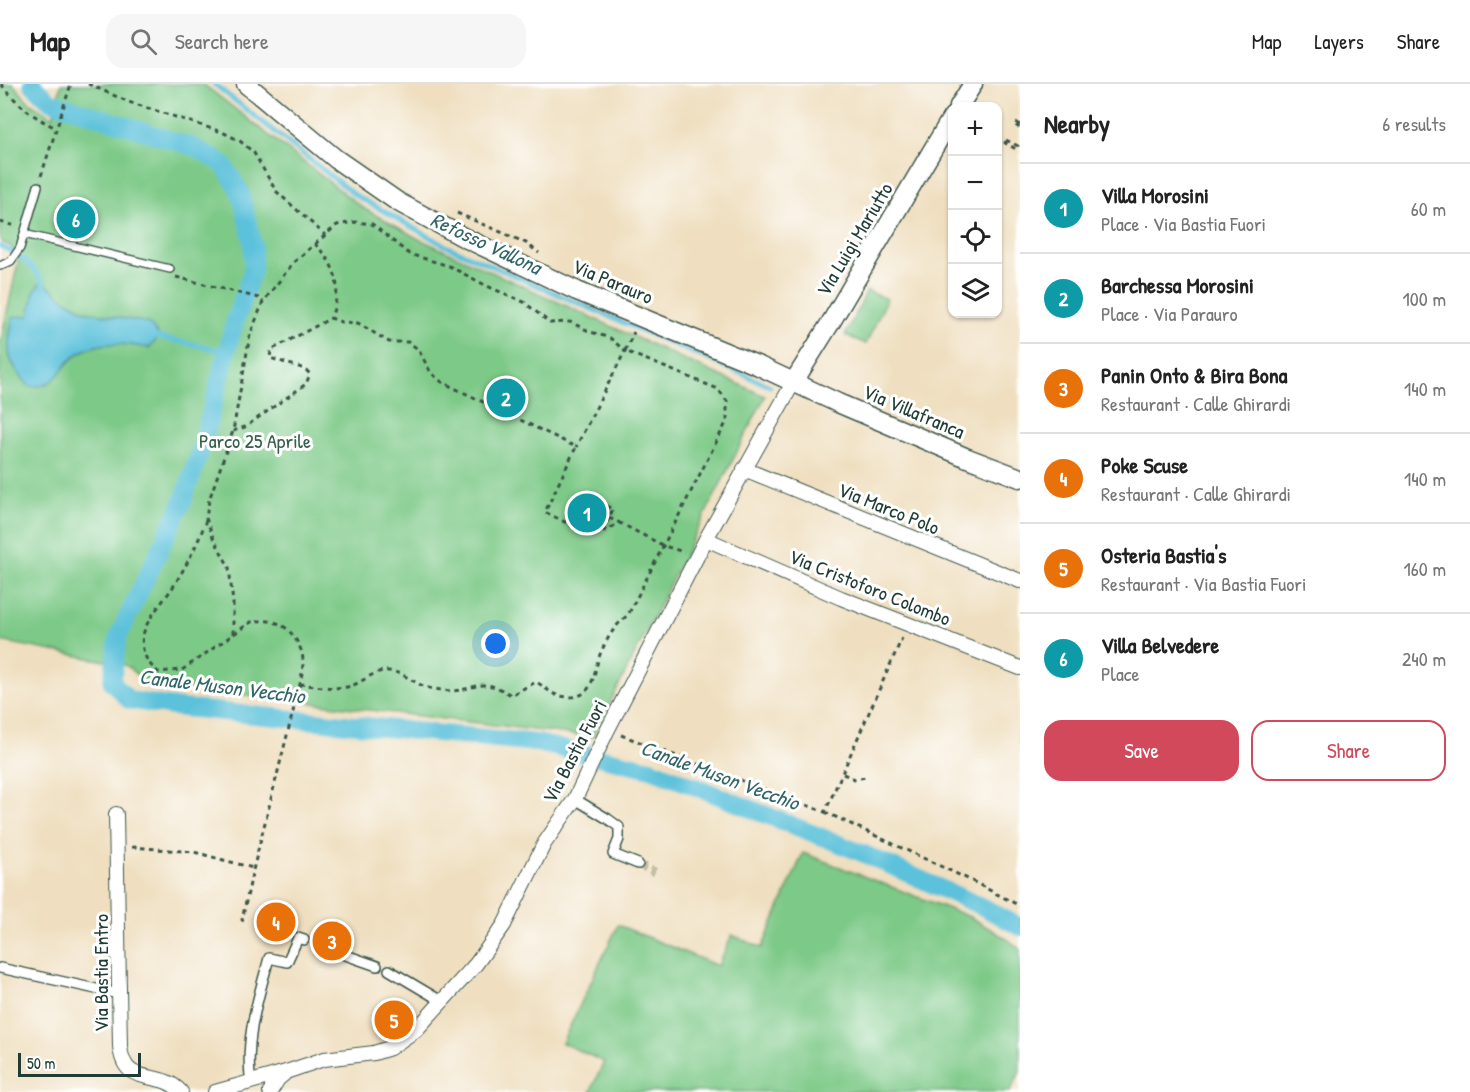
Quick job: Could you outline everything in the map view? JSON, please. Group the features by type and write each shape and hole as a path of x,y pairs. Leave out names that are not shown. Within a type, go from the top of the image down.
{"main road":[{"name":"Via Parauro","path":"246,84 336,159 398,202 463,237 577,291 759,366 793,383"},
{"path":"962,102 973,84"},
{"name":"Via Luigi Mariutto","path":"793,383 948,124"},
{"name":"Via Villafranca","path":"793,383 1020,478"}],"street":[{"name":"Via Bastia Fuori","path":"215,1092 251,1087 324,1059 374,1053 390,1048 416,1030 444,1002 476,964 504,925 544,844 574,799 706,539 793,383"},
{"name":"Via Marco Polo","path":"744,469 1020,581"},
{"name":"Via Cristoforo Colombo","path":"706,539 842,598 1020,668"},
{"path":"574,799 619,827 619,839 613,854 638,864"},
{"name":"Via Bastia Entro","path":"116,814 120,1046 123,1065 135,1073 167,1081 181,1092"},
{"path":"251,1087 249,1056 252,1022 268,958 288,962 301,939"},
{"path":"317,945 377,966"},
{"path":"0,968 119,994"},
{"path":"389,970 444,1002"},
{"path":"270,1092 278,1078 286,1072"}],"lane":[{"path":"0,266 11,261 20,248 38,186"},
{"path":"24,234 170,269"}],"path":[{"path":"1,84 28,113 56,128"},
{"path":"38,186 71,84"},
{"path":"88,84 129,102 222,132 240,141 254,153 276,191 325,235"},
{"path":"451,210 526,243 543,256"},
{"path":"244,921 242,920 254,868 300,684 303,668 301,651 284,627 273,620 262,620 251,622 182,670 158,672 149,665 143,650 143,634 199,542 209,500 233,431 250,335 261,300 294,262 337,225 354,222 372,224 408,254 449,266 487,286 525,302 550,323 570,322 610,338 625,351 718,390 728,401 728,421 628,615 616,624 600,654 594,679 586,692 573,697 557,696 536,682 511,695 498,687 483,683 461,691 442,690 421,686 403,675 388,670 369,676 349,687 332,688 300,684"},
{"path":"233,431 245,427 306,384 310,374 306,369 270,358 271,350 331,318 338,290 333,267 315,244"},
{"path":"170,269 169,275 261,300"},
{"path":"331,318 341,322 358,323 389,342 408,342 418,349 430,373 442,382 576,447"},
{"path":"620,523 594,536 545,512 634,332"},
{"path":"606,506 613,509 609,518 605,526 598,523 606,506"},
{"path":"206,518 229,567 233,603 233,634"},
{"path":"609,518 664,546 697,557"},
{"path":"825,812 902,637"},
{"path":"626,727 621,737 825,812 1020,906"},
{"path":"843,774 855,780 866,777"},
{"path":"118,847 194,852 254,868"},
{"path":"260,925 301,939"}],"green space":[{"name":"Parco 25 Aprile","path":"0,84 13,84 29,102 53,117 61,84 203,84 363,208 419,239 765,396 593,737 147,683 125,665 0,641 0,344 18,262 11,246 0,241"},
{"path":"867,291 887,299 866,344 845,335"},
{"path":"803,853 970,917 1020,949 1020,1072 1010,1092 590,1092 604,1062 562,1043 618,925 718,966 732,935 762,948"}],"water":[{"path":"42,281 64,299 85,311 148,323 160,336 149,348 106,344 89,348 74,357 47,384 29,386 12,362 9,354 9,339 13,317 29,316 34,292"}],"waterway":[{"name":"Canale Muson Vecchio","path":"32,84 50,101 196,148 223,164 240,191 253,244 253,269 234,324 203,443 183,501 118,637 112,682 129,700 174,707 537,743 651,769 862,853 985,908 1020,927"},
{"name":"Refosso Vallona","path":"214,84 355,195 446,246 770,386"},
{"path":"0,246 26,262 44,286"},
{"path":"152,336 226,351"}],"tunnel":[{"path":"638,864 655,872"}],"place":[{"name":"Villa Belvedere","path":"76,219"},
{"name":"Barchessa Morosini","path":"506,398"},
{"name":"Villa Morosini","path":"587,513"},
{"name":"Poke Scuse","path":"276,922"},
{"name":"Panin Onto & Bira Bona","path":"332,941"},
{"name":"Osteria Bastia's","path":"394,1020"}]}
